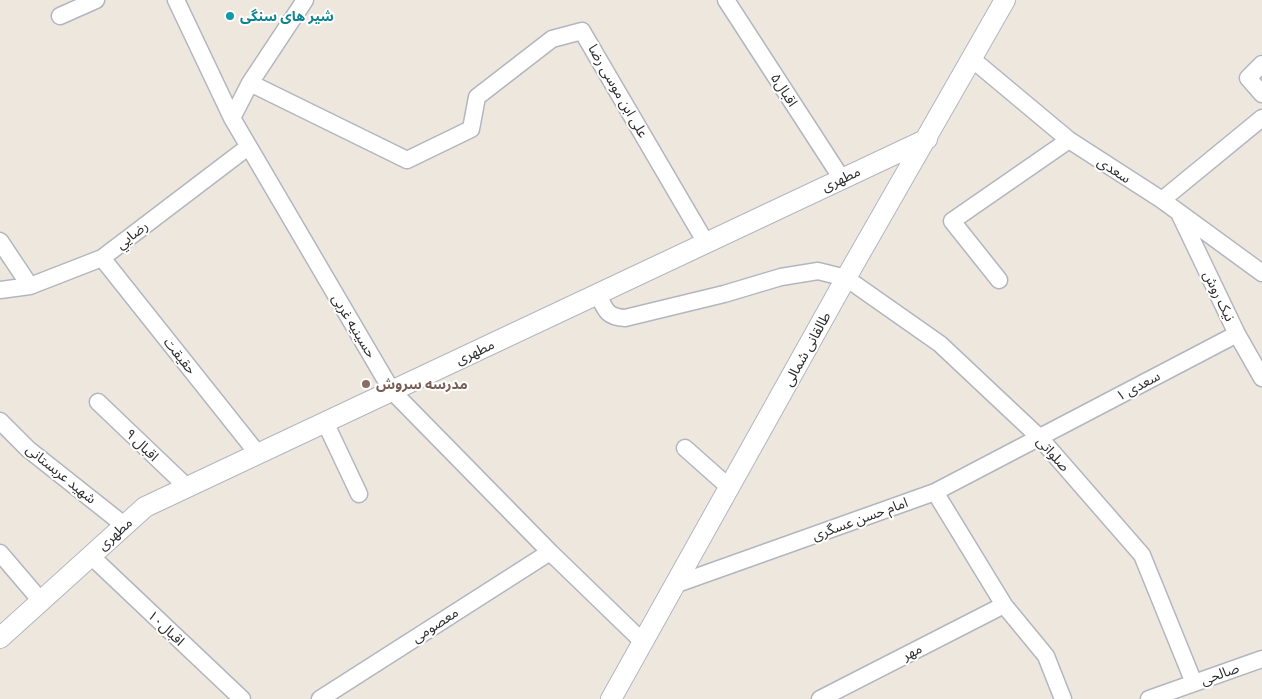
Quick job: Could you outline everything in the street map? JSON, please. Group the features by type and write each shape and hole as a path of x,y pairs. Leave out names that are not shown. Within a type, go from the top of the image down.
{"street":[{"path":"60,16 96,0"},
{"name":"حسینیه غربی","path":"176,0 232,118 392,391 550,552 643,642"},
{"path":"232,118 250,83 305,0"},
{"name":"اقبال۵","path":"726,0 842,179"},
{"name":"طالقانی شمالی","path":"611,699 846,278 1005,0"},
{"name":"علی ابن موسی رضا","path":"250,83 407,160 471,129 477,97 552,39 582,30 706,243"},
{"name":"سعدی","path":"972,59 1069,140 1162,200 1262,273"},
{"path":"1262,64 1248,78 1262,94"},
{"path":"1162,200 1262,118"},
{"name":"مطهری","path":"0,638 145,507 927,139"},
{"path":"999,280 952,221 1069,140"},
{"name":"رضایي","path":"0,290 30,286 102,258 248,146"},
{"name":"نیک روش","path":"1179,213 1237,334 1262,378"},
{"path":"0,241 30,286"},
{"name":"حقیقت","path":"102,258 258,454"},
{"path":"598,294 606,312 614,318 625,318 724,294 781,277 818,271 846,278"},
{"name":"صلواتی","path":"846,278 940,344 1040,438 1142,555 1194,683"},
{"name":"سعدی ۱","path":"1040,438 1237,334"},
{"name":"اقبال ۹","path":"98,402 186,487"},
{"name":"شهید عربستانی","path":"0,421 28,449 124,525"},
{"path":"325,422 359,494"},
{"name":"امام حسن عسگری","path":"674,585 935,492 1040,438"},
{"path":"685,448 730,488"},
{"path":"935,492 1004,606 1046,656 1063,699"},
{"name":"معصومی","path":"320,699 550,552"},
{"path":"0,553 41,601"},
{"name":"اقبال۱۰","path":"90,556 242,699"},
{"name":"مهر","path":"820,699 1004,606"},
{"name":"صالحی","path":"1149,699 1262,659"}],"place":[{"name":"شیر های سنگی","path":"230,16"},
{"name":"مدرسه سروش","path":"366,384"}]}
